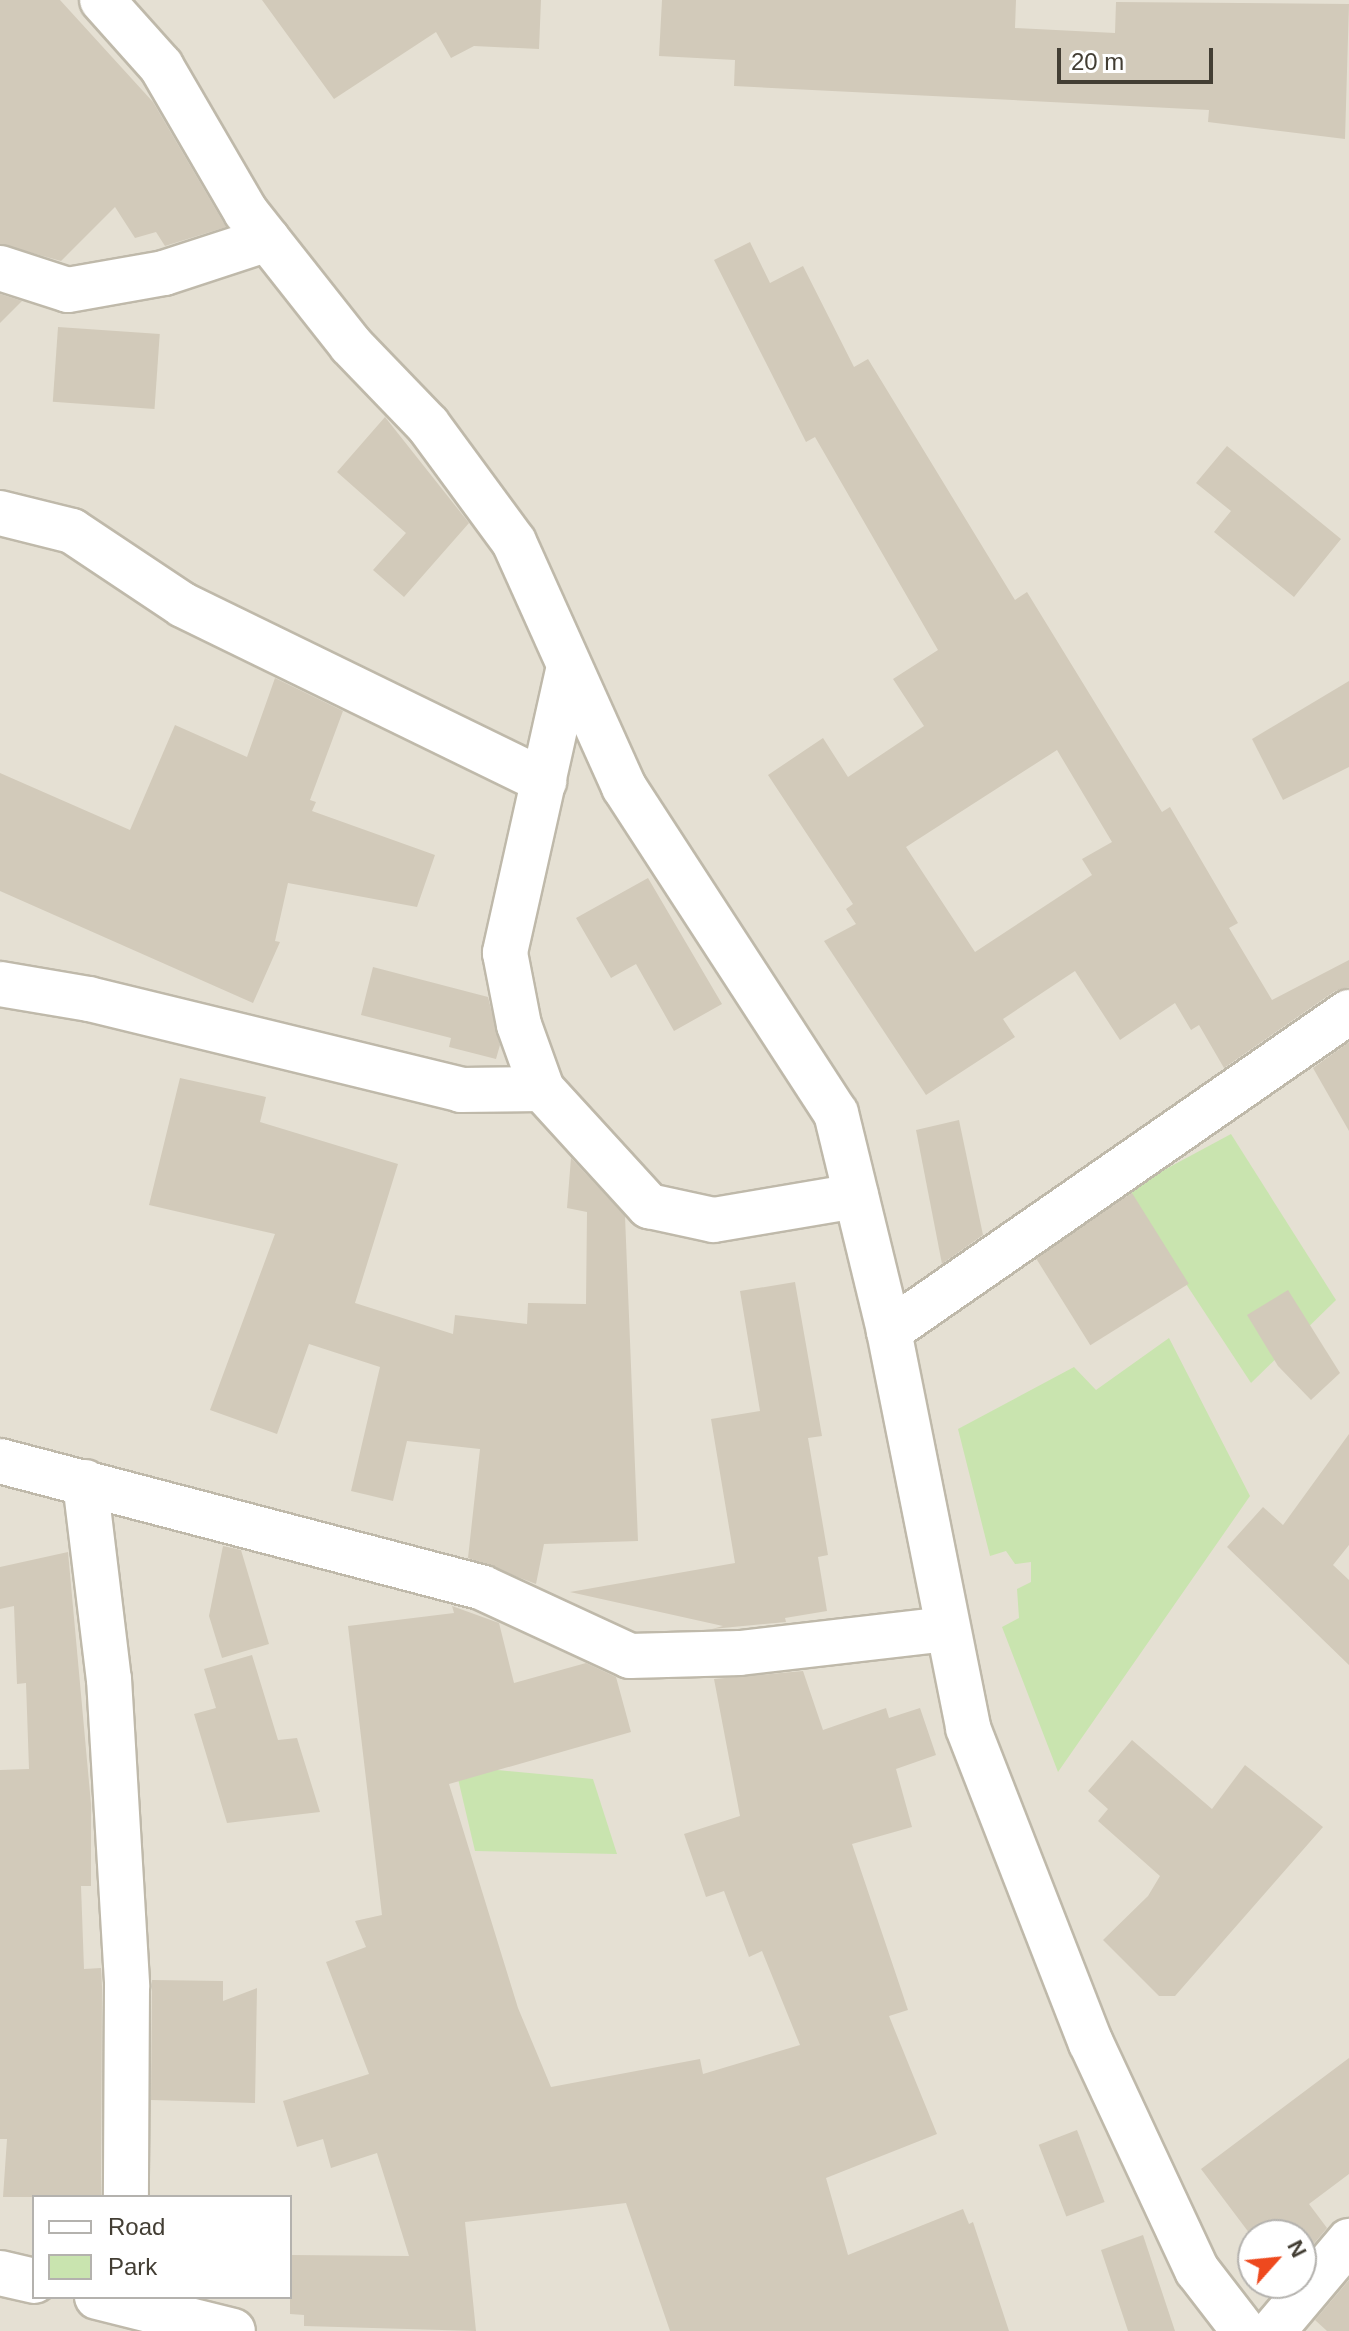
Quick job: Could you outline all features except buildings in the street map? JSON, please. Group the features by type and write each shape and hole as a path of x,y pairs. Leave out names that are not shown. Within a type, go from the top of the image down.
{"street":[{"path":"102,0 161,66 246,212 351,345 428,425 514,542 624,787 836,1113 889,1331 968,1728 1091,2043 1197,2270 1244,2331"},
{"path":"0,268 68,290 164,273 268,239"},
{"path":"0,513 72,531 183,605 544,781"},
{"path":"569,666 505,953 519,1025 542,1089 649,1206 714,1220 856,1196"},
{"path":"0,984 89,999 461,1090 542,1089"},
{"path":"889,1331 1349,1012"},
{"path":"0,1461 483,1588 630,1656 740,1653 948,1629"},
{"path":"85,1482 109,1679 126,1971 126,2195"},
{"path":"1273,2331 1349,2241"},
{"path":"0,2273 32,2281"},
{"path":"116,2299 233,2331"}],"shaded area":[{"path":"0,0 1349,0 1349,2331 0,2331"}],"green space":[{"path":"1231,1134 1336,1300 1251,1383 1125,1191"},
{"path":"1169,1338 1250,1496 1058,1772 1002,1627 1019,1618 1017,1589 1031,1582 1031,1562 1015,1564 1006,1551 990,1556 958,1429 1074,1367 1096,1390"},
{"path":"455,1766 593,1779 617,1854 475,1851"}]}
